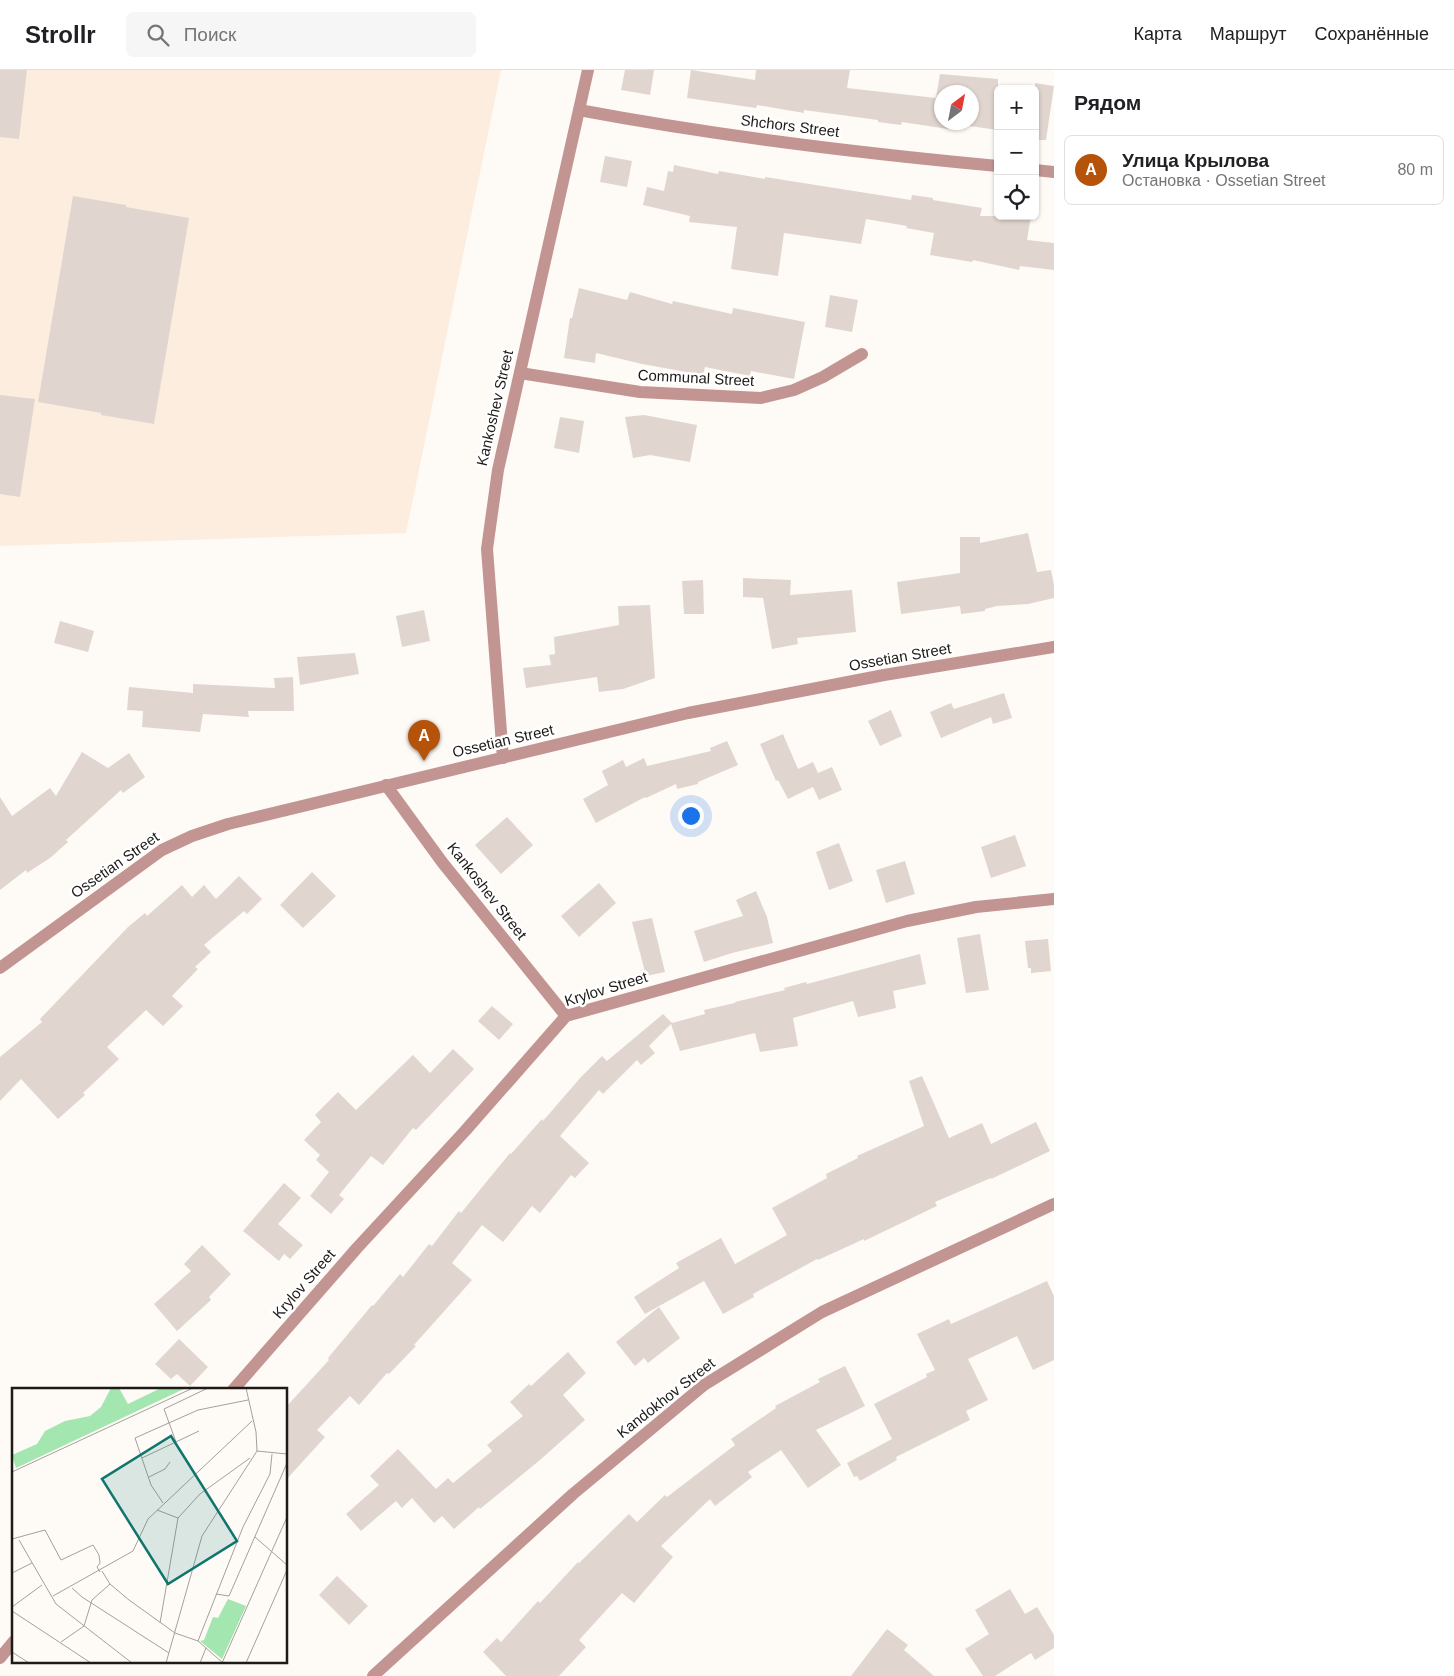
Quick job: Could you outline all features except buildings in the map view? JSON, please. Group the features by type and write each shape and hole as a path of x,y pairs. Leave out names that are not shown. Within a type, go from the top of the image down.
{"street":[{"name":"Kankoshev Street","path":"503,758 487,549 498,470 588,70"},
{"name":"Shchors Street","path":"579,110 663,126 917,158 994,166"},
{"path":"1039,170 1054,172"},
{"name":"Communal Street","path":"520,374 640,392 761,398 794,390 823,377 862,354"},
{"name":"Ossetian Street","path":"0,968 162,850 192,836 228,824 386,784 688,713 884,676 1054,648"},
{"name":"Kankoshev Street","path":"386,784 442,862 566,1016"},
{"name":"Krylov Street","path":"235,1388 357,1248 465,1131 566,1016 907,922 976,907 1054,898"},
{"name":"Kandokhov Street","path":"373,1676 573,1494 704,1385 822,1312 1054,1204"},
{"path":"0,1658 12,1643"}],"shaded area":[{"path":"0,70 501,70 406,533 0,546"}],"place":[{"name":"Улица Крылова","path":"424,761"}]}
